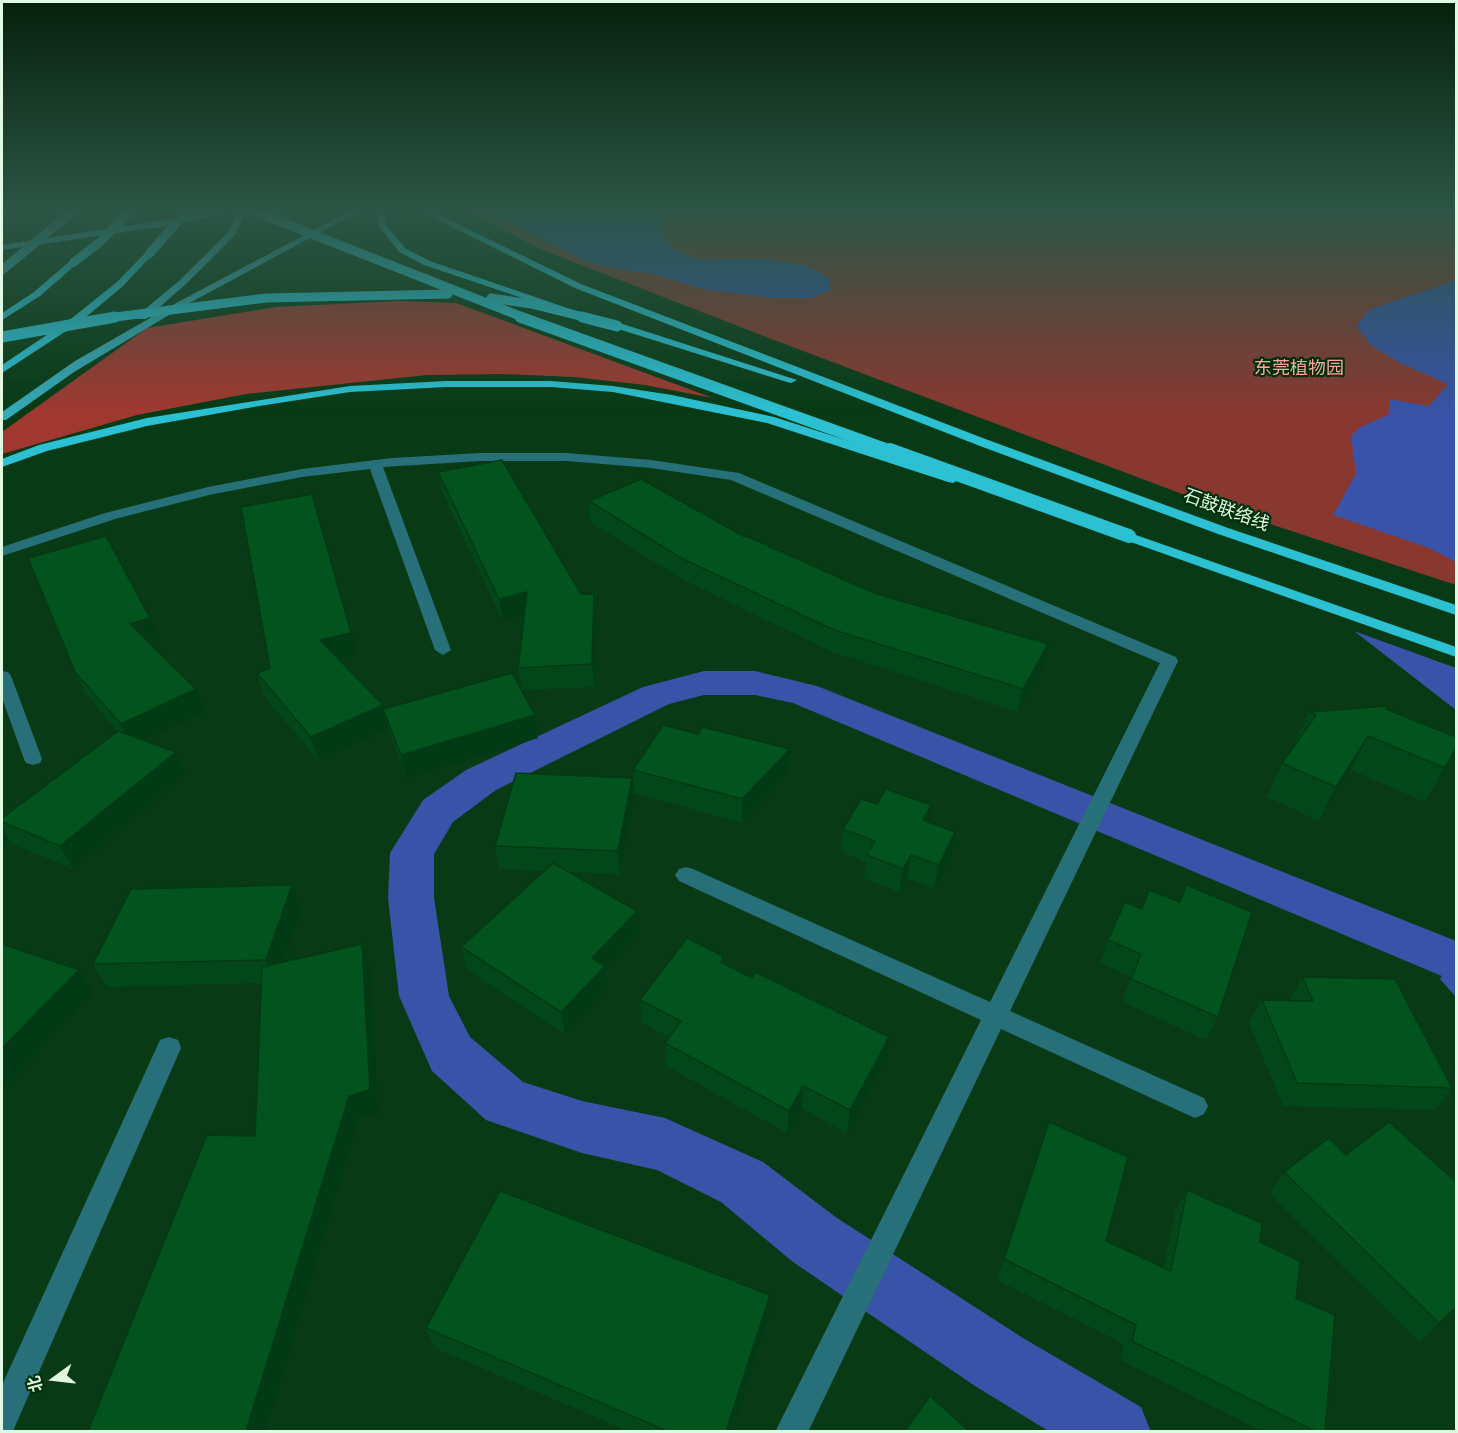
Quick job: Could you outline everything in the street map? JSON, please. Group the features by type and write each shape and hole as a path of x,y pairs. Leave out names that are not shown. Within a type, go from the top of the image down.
{"highway":[{"path":"2,317 37,294 54,279"},
{"path":"2,370 76,320 125,279"},
{"path":"422,279 490,306 1456,652"},
{"path":"474,279 984,443"},
{"path":"563,279 984,443"},
{"path":"2,337 132,314 266,298 393,294 453,294 499,298 617,326"},
{"path":"2,463 43,448 147,422 259,402 362,389 446,384 551,384 613,388 770,420 1129,536"},
{"name":"石鼓联络线","path":"984,443 1223,531 1456,610"}],"main road":[{"path":"2,417 71,369 158,303 184,279"},
{"path":"71,369 227,279"}],"lane":[{"path":"2,552 111,516 208,491 302,473 375,464 480,457 566,457 651,464 734,476 1170,660 791,1431"},
{"path":"375,464 443,650"},
{"path":"2,676 33,759"},
{"path":"686,874 1195,1106"},
{"path":"2,1420 169,1048"}],"green space":[{"name":"东莞植物园","path":"617,279 1456,279 1456,585 1206,503"}],"shaded area":[{"path":"399,301 456,303 713,398 645,385 574,377 502,374 427,375 246,394 137,415 2,454 2,432 147,328 276,307"}],"water":[{"path":"671,279 829,279 831,290 810,298 772,298 703,289"},
{"path":"1456,280 1456,562 1429,548 1333,515 1356,474 1351,436 1359,428 1389,414 1389,399 1429,406 1448,384 1402,364 1372,346 1356,326 1370,309"},
{"path":"1354,631 1456,668 1456,710"},
{"path":"1456,953 1456,997 1440,979"}],"building":[{"path":"502,460 581,594 594,594 592,664 518,668 527,592 499,599 438,472"},
{"path":"641,479 745,537 874,593 1048,644 1023,689 834,630 681,558 589,501"},
{"path":"312,494 351,633 320,640 383,705 311,737 257,673 270,668 241,507"},
{"path":"106,536 150,618 130,624 196,689 121,724 75,672 28,558"},
{"path":"512,673 535,715 401,755 383,709"},
{"path":"1388,706 1386,709 1456,737 1456,747 1445,768 1368,736 1336,787 1282,763 1316,715 1309,712"},
{"path":"663,725 698,734 702,727 790,749 742,799 633,770"},
{"path":"118,731 176,752 60,846 2,822 2,818"},
{"path":"516,773 632,778 618,851 495,846"},
{"path":"886,789 931,805 923,820 955,832 939,865 911,855 903,869 867,855 875,841 843,829 861,799 877,804"},
{"path":"553,863 637,911 592,958 605,966 561,1012 461,947"},
{"path":"292,885 266,960 93,964 131,889"},
{"path":"1186,885 1252,912 1218,1017 1131,979 1141,954 1108,940 1125,902 1142,909 1149,890 1180,902"},
{"path":"687,938 723,956 721,962 752,978 755,972 889,1037 850,1110 803,1086 789,1111 665,1043 681,1021 640,1000"},
{"path":"2,944 79,970 2,1048"},
{"path":"362,944 370,1090 349,1096 246,1431 88,1431 207,1135 255,1136 262,967"},
{"path":"1302,977 1395,979 1452,1088 1297,1083 1262,1000 1313,1001"},
{"path":"1049,1122 1128,1157 1106,1241 1171,1271 1187,1190 1262,1223 1260,1242 1300,1261 1296,1298 1335,1315 1325,1431 1315,1431 1132,1341 1136,1325 1004,1259"},
{"path":"1389,1122 1456,1182 1456,1307 1439,1323 1284,1172 1329,1138 1346,1155"},
{"path":"500,1191 770,1295 726,1431 667,1431 426,1328"},
{"path":"930,1396 969,1431 905,1431"}],"waterway":[{"path":"1116,1432 999,1362 815,1240 742,1182 665,1145 582,1127 506,1102 451,1054 424,996 411,898 412,853 438,811 481,780 656,695 704,683 755,683 804,694 1456,962"}]}
